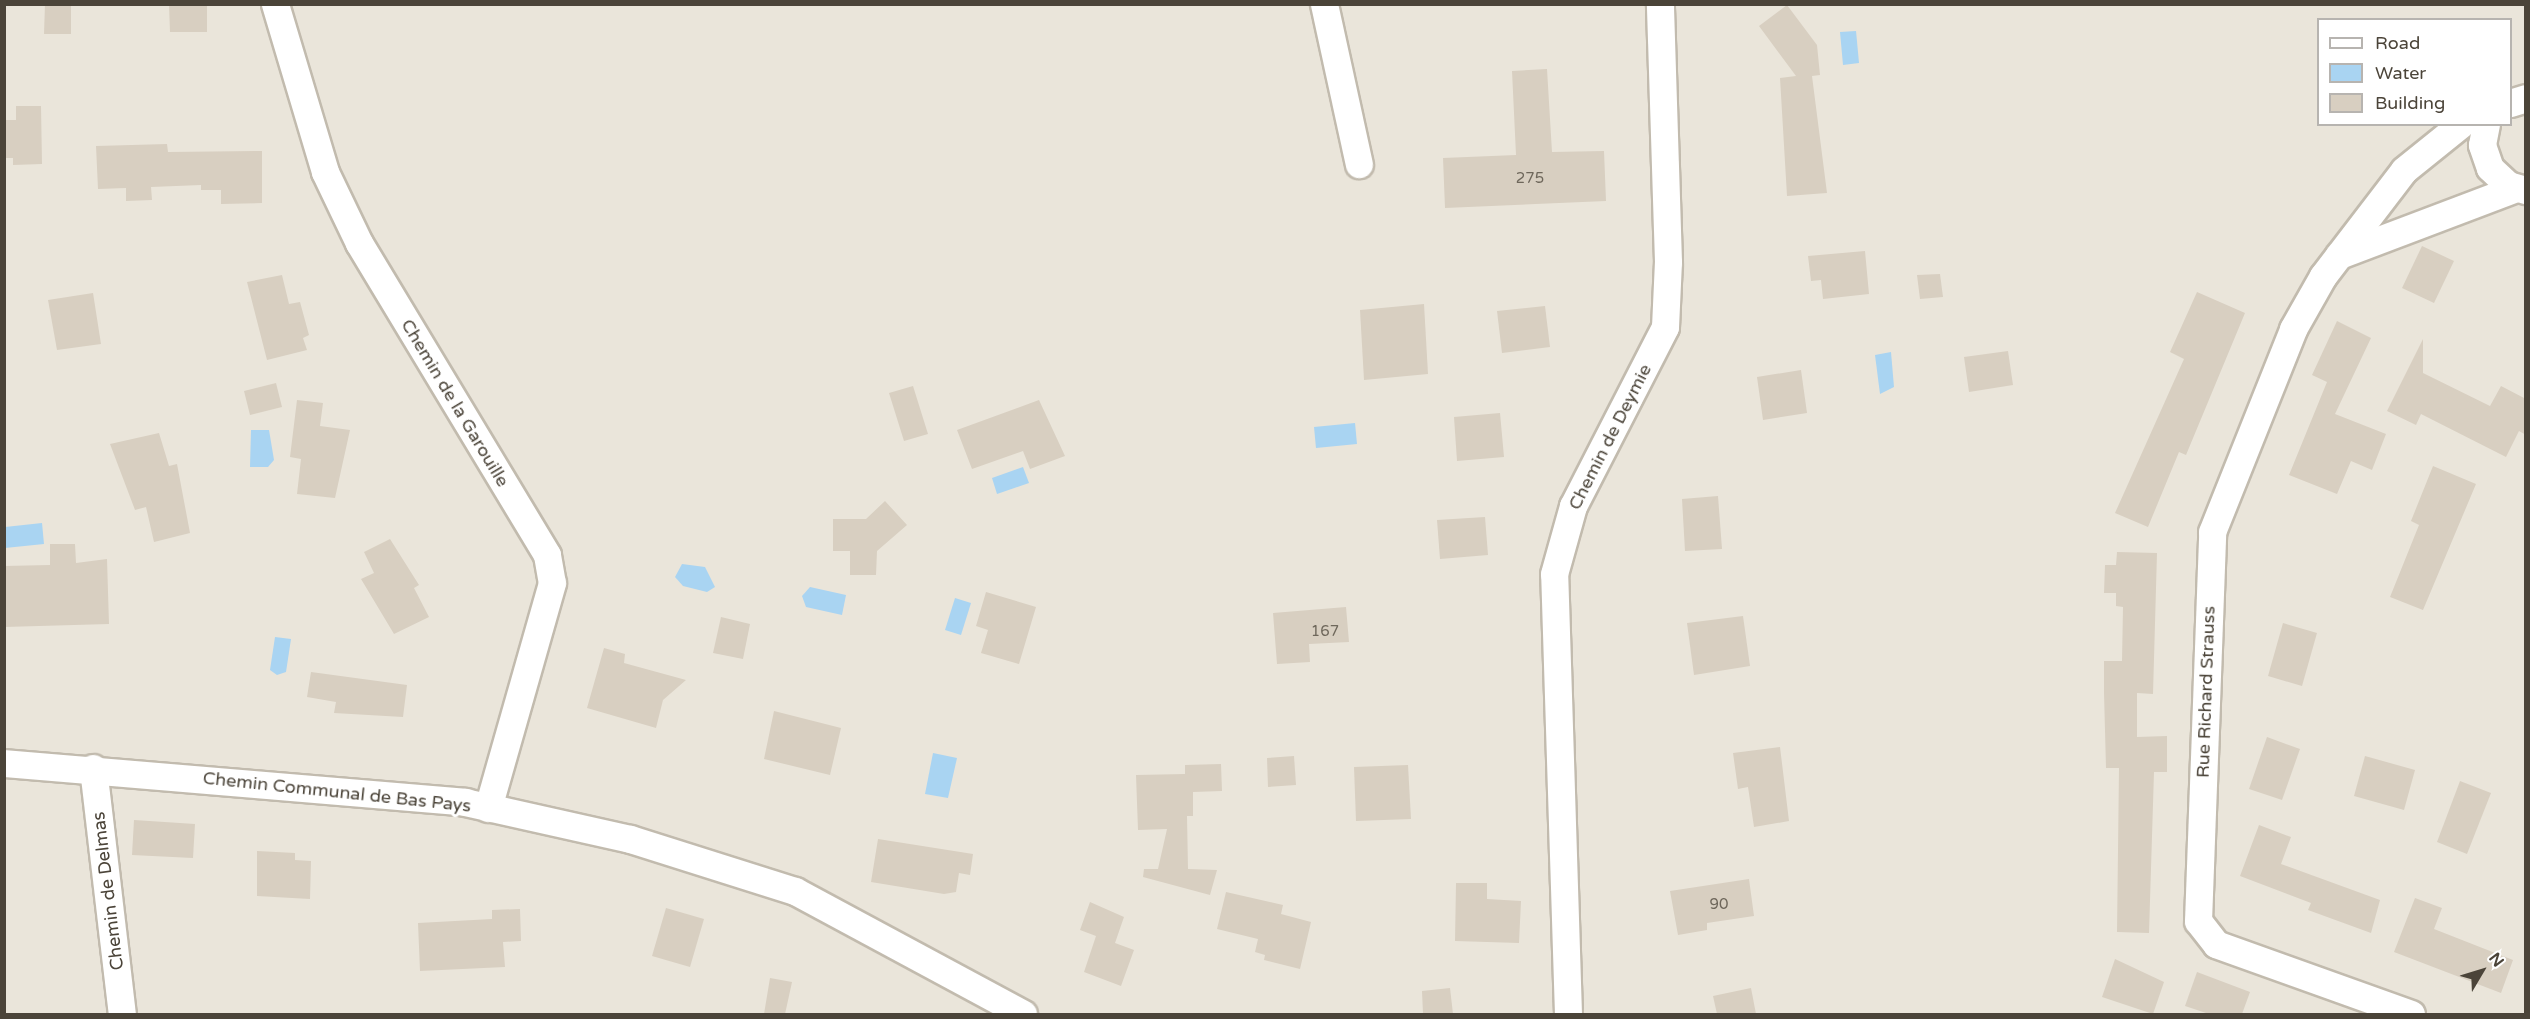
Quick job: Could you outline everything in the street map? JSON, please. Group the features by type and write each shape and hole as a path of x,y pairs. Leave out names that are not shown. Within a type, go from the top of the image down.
{"street":[{"name":"Chemin de la Garouille","path":"275,4 326,172 359,243 547,555 552,584 488,808"},
{"path":"1324,4 1359,164"},
{"name":"Chemin de Deymie","path":"1568,1014 1554,574 1573,506 1665,327 1668,262 1660,4"},
{"name":"Rue Richard Strauss","path":"2411,1014 2216,944 2198,921 2212,532 2293,329 2339,255 2404,170 2459,126"},
{"path":"2486,126 2482,145 2490,168 2521,189"},
{"path":"2339,255 2521,189"},
{"name":"Chemin Communal de Bas Pays","path":"4,763 93,768 488,808 630,839 795,891 1023,1014"},
{"name":"Chemin de Delmas","path":"93,768 122,1014"}],"shaded area":[{"path":"5,5 2525,5 2525,1014 5,1014"}],"water":[{"path":"1856,31 1859,63 1843,65 1840,32"},
{"path":"1891,352 1894,387 1880,394 1875,355"},
{"path":"1355,423 1357,444 1316,448 1314,427"},
{"path":"251,430 269,430 274,460 268,467 250,467"},
{"path":"1023,467 1029,483 997,494 992,478"},
{"path":"42,523 44,544 5,548 5,527"},
{"path":"682,564 705,567 715,587 707,592 683,586 675,577"},
{"path":"810,587 846,595 842,615 806,607 802,596"},
{"path":"955,598 971,603 961,635 945,630"},
{"path":"275,637 291,639 286,672 277,675 270,670"},
{"path":"933,753 957,758 948,798 925,794"}],"building":[{"path":"45,4 71,4 71,34 44,34"},
{"path":"169,4 207,4 207,32 170,32"},
{"path":"1787,5 1817,45 1820,75 1812,76 1827,193 1787,196 1780,78 1796,76 1759,26"},
{"path":"1547,69 1552,152 1604,151 1606,201 1445,208 1443,158 1516,155 1512,71"},
{"path":"16,106 41,106 42,164 13,165 13,158 4,158 4,120 16,120"},
{"path":"167,144 168,152 262,151 262,203 221,204 221,190 201,190 201,185 151,187 152,200 126,201 126,188 98,189 96,146"},
{"path":"2422,246 2454,261 2434,303 2402,288"},
{"path":"1865,251 1869,294 1823,299 1821,280 1811,281 1808,256"},
{"path":"1940,274 1943,297 1920,299 1917,275"},
{"path":"282,275 289,304 300,302 309,335 303,338 307,350 267,360 247,282"},
{"path":"2197,292 2245,313 2186,455 2179,452 2148,527 2115,513 2184,359 2170,352"},
{"path":"93,293 101,344 57,350 48,300"},
{"path":"1424,304 1428,374 1364,380 1360,310"},
{"path":"1545,306 1550,347 1502,353 1497,311"},
{"path":"2337,321 2371,338 2335,414 2386,434 2372,470 2351,461 2337,494 2289,475 2327,382 2312,375"},
{"path":"2423,339 2423,373 2490,406 2501,386 2526,399 2526,435 2519,431 2506,457 2421,414 2416,425 2387,411"},
{"path":"2008,351 2013,385 1969,392 1964,357"},
{"path":"1801,370 1807,413 1763,420 1757,377"},
{"path":"276,383 282,407 250,415 244,391"},
{"path":"913,386 928,434 904,441 889,393"},
{"path":"297,400 323,403 320,426 350,430 335,498 297,494 301,459 290,457"},
{"path":"1039,400 1065,456 1030,469 1023,451 972,469 957,430"},
{"path":"1500,413 1504,457 1457,461 1454,417"},
{"path":"159,433 169,466 177,464 190,533 154,542 146,507 135,510 110,444"},
{"path":"2433,466 2476,484 2423,610 2390,597 2419,525 2411,521"},
{"path":"1718,496 1722,549 1685,551 1682,499"},
{"path":"885,501 907,525 877,551 876,575 850,575 850,551 833,551 833,519 866,519"},
{"path":"1485,517 1488,555 1440,559 1437,520"},
{"path":"390,539 419,585 414,588 429,617 394,634 361,579 374,573 364,552"},
{"path":"50,544 75,544 76,563 107,559 109,624 4,627 4,566 50,565"},
{"path":"2117,552 2157,553 2153,694 2137,693 2137,737 2167,736 2167,772 2154,772 2149,933 2117,932 2119,768 2106,768 2104,661 2122,661 2123,607 2116,606 2116,593 2104,593 2105,565 2116,565"},
{"path":"986,592 1036,607 1019,664 981,653 988,630 976,626"},
{"path":"1346,607 1349,642 1309,644 1310,662 1277,664 1273,613"},
{"path":"1743,616 1750,666 1694,675 1687,623"},
{"path":"721,617 750,624 743,659 713,653"},
{"path":"2283,623 2317,633 2302,686 2268,676"},
{"path":"604,648 625,654 624,663 686,680 663,700 656,728 587,708"},
{"path":"311,672 407,685 403,717 334,713 336,702 307,697"},
{"path":"774,711 841,728 830,775 764,759"},
{"path":"2267,737 2300,749 2282,800 2249,789"},
{"path":"1780,747 1789,821 1754,827 1748,787 1738,789 1733,753"},
{"path":"1294,756 1296,785 1268,787 1267,758"},
{"path":"2365,756 2415,770 2404,810 2354,796"},
{"path":"1221,764 1222,791 1193,792 1193,816 1187,816 1188,869 1217,870 1210,895 1143,877 1144,869 1158,869 1167,829 1138,830 1136,775 1185,774 1185,765"},
{"path":"1408,765 1411,819 1356,821 1354,767"},
{"path":"2460,781 2491,793 2467,854 2437,842"},
{"path":"134,820 195,824 193,858 132,855"},
{"path":"2259,825 2291,837 2281,864 2380,900 2371,933 2308,910 2311,903 2240,876"},
{"path":"878,839 973,854 970,875 959,873 956,892 944,894 871,882"},
{"path":"257,851 295,853 295,860 311,861 310,899 257,896"},
{"path":"1749,879 1754,916 1707,923 1707,930 1678,935 1670,891"},
{"path":"1456,883 1487,883 1487,899 1521,901 1519,943 1455,941"},
{"path":"1226,892 1283,905 1281,914 1311,922 1300,969 1264,960 1265,955 1255,952 1258,939 1217,929"},
{"path":"2415,898 2442,908 2434,929 2513,960 2501,993 2394,952"},
{"path":"1090,902 1124,917 1115,943 1134,950 1121,986 1084,972 1096,936 1080,930"},
{"path":"666,908 704,919 690,967 652,956"},
{"path":"520,909 521,941 503,942 505,967 420,971 418,923 492,919 492,910"},
{"path":"2115,959 2164,982 2153,1014 2102,997"},
{"path":"2197,972 2250,992 2242,1014 2209,1014 2185,1006"},
{"path":"770,978 792,982 785,1014 764,1014"},
{"path":"1450,988 1453,1014 1423,1014 1422,991"},
{"path":"1751,988 1756,1014 1717,1014 1713,996"}]}
